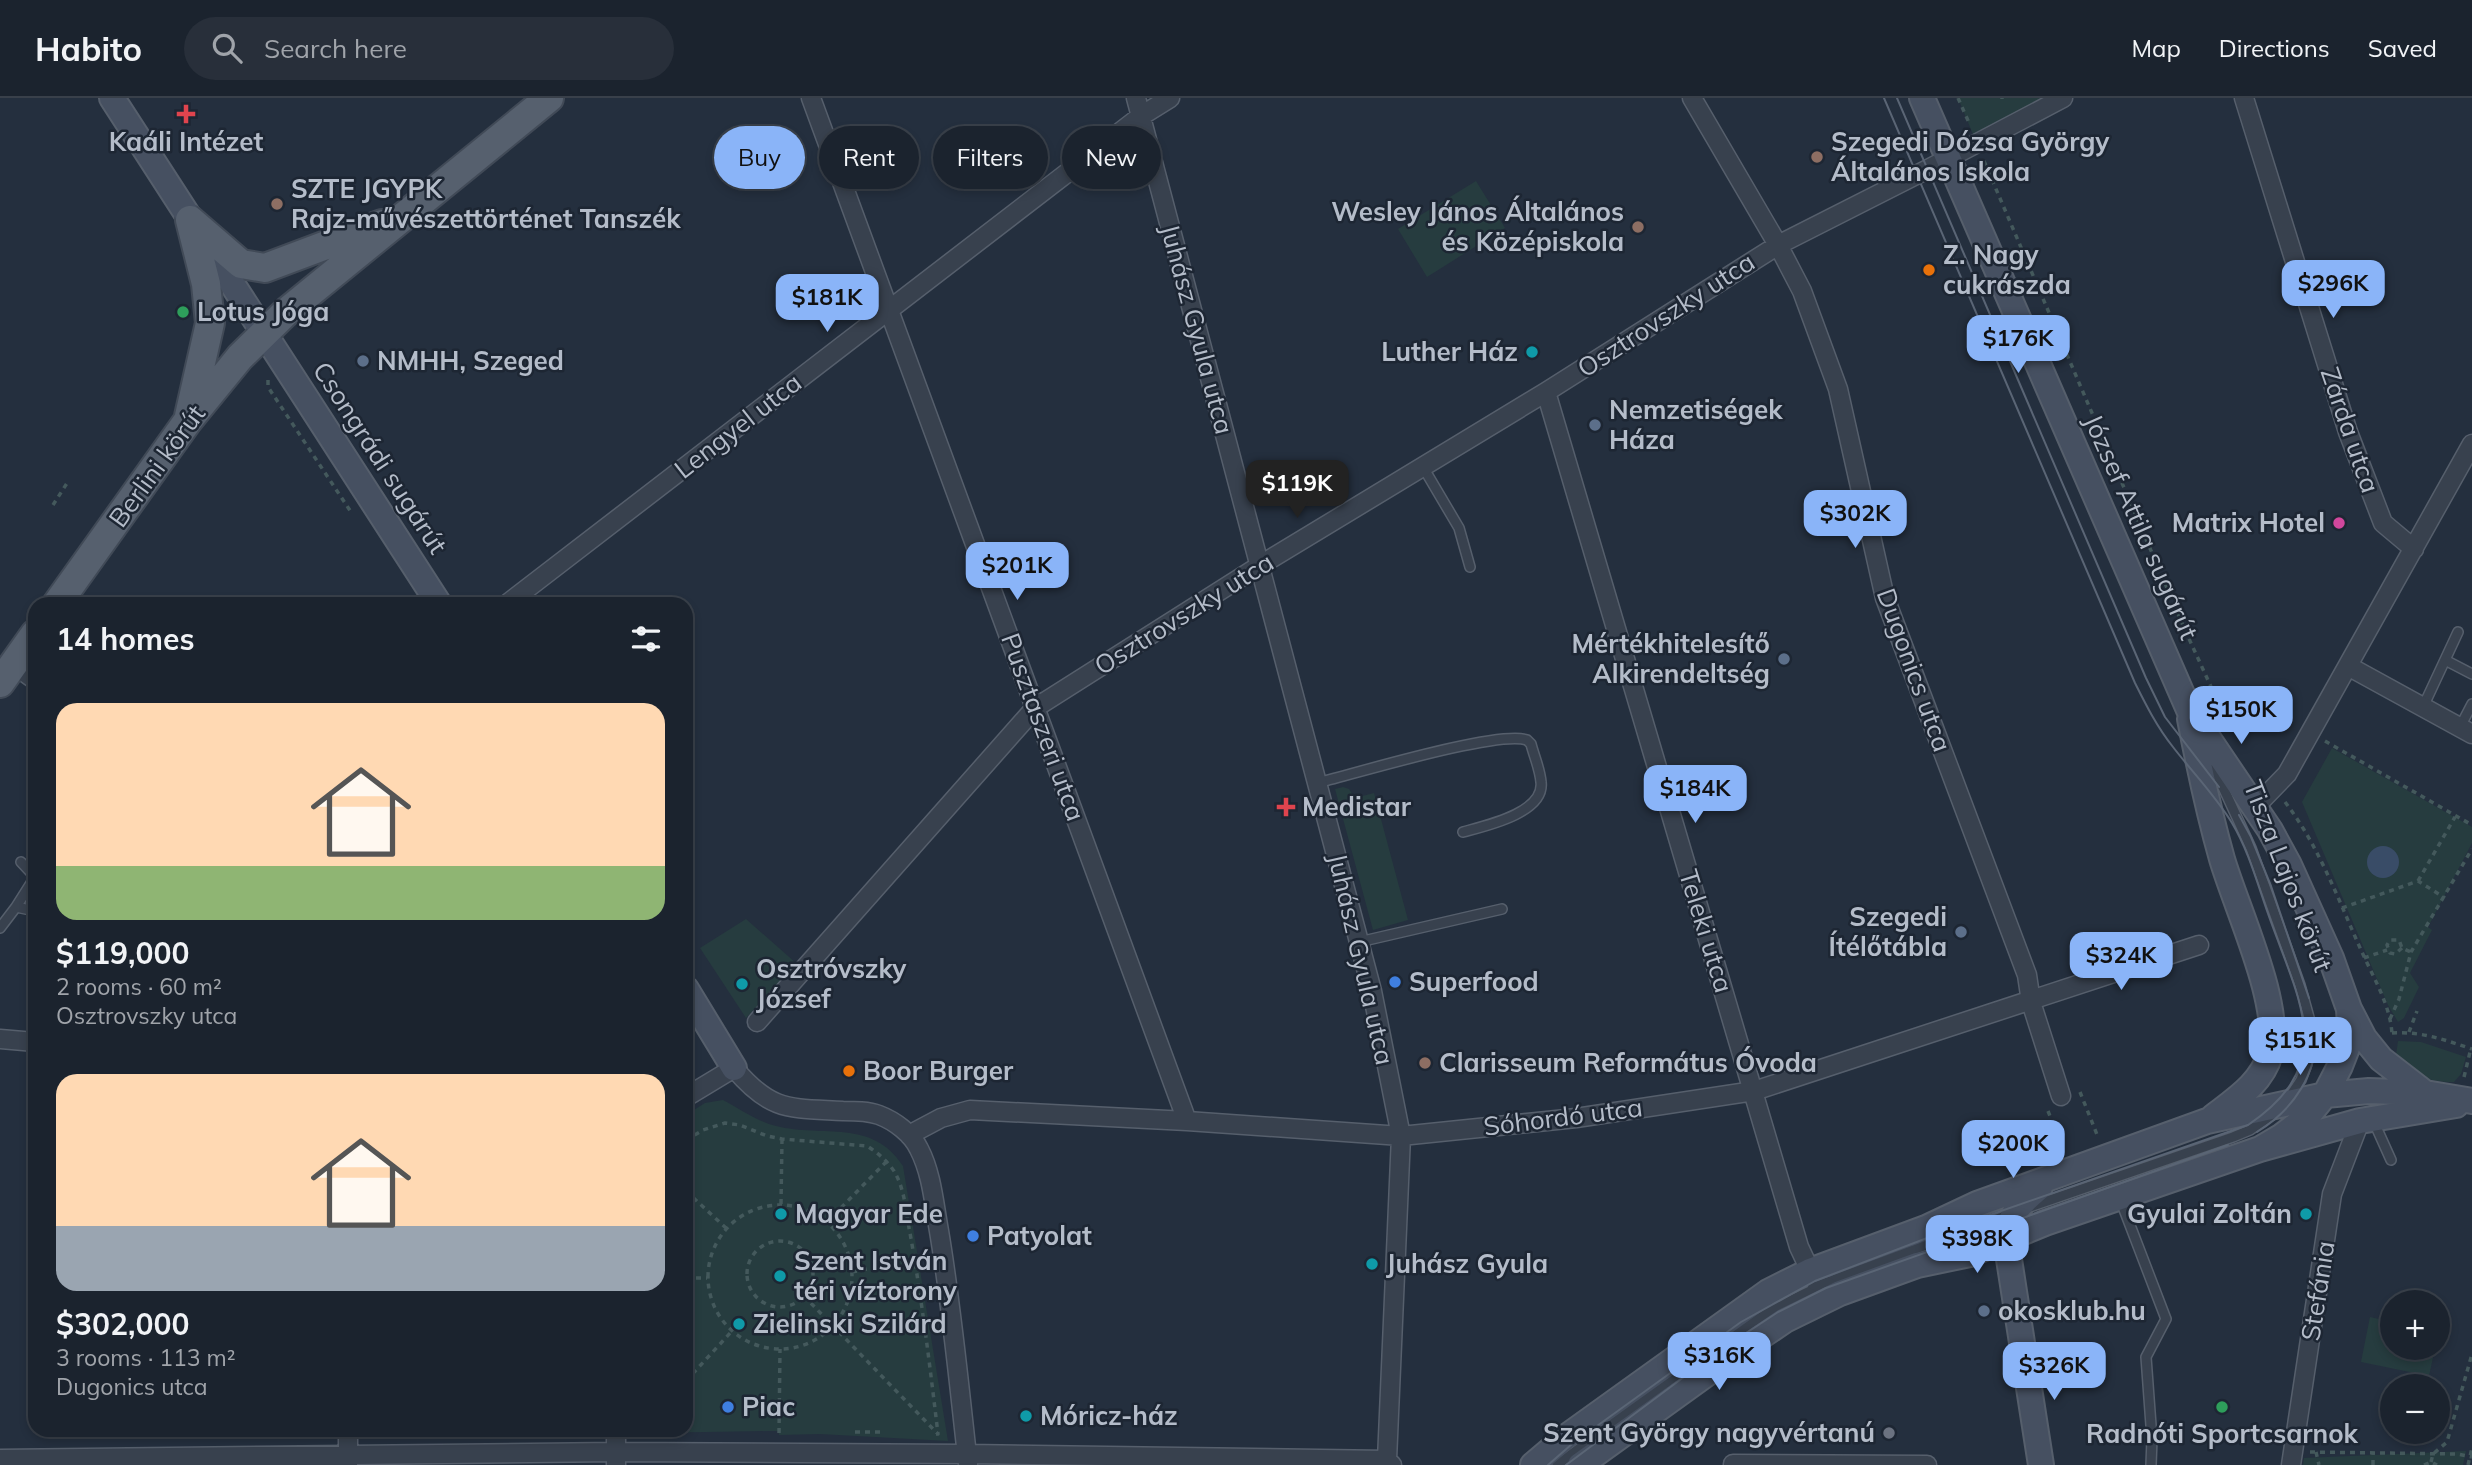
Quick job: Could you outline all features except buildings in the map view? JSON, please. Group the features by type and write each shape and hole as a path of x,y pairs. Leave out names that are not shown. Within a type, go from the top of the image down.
{"main road":[{"name":"Berlini körút","path":"62,597 187,422 263,333 549,98"},
{"path":"190,220 241,264 265,268 404,215"},
{"path":"187,422 210,323 206,284 190,220"},
{"path":"10,678 28,646"}],"street":[{"name":"Csongrádi sugárút","path":"112,98 434,597"},
{"name":"Pusztaszeri utca","path":"811,98 1186,1121"},
{"name":"Juhász Gyula utca","path":"1136,98 1372,991 1401,1136 1390,1462"},
{"name":"Lengyel utca","path":"517,597 1141,116 1170,98"},
{"name":"Dugonics utca","path":"1692,98 1778,244 1802,291 1838,389 1885,598 2027,975 2053,1099"},
{"name":"József Attila sugárút","path":"1922,98 2189,710 2255,807 2289,865 2331,958 2349,1009 2347,1048 2325,1095 2307,1117 2260,1149"},
{"name":"Osztrovszky utca","path":"757,1021 1035,708 1259,566 1546,392 1778,244 2063,98"},
{"name":"Zárda utca","path":"2244,98 2347,432 2383,523 2414,549"},
{"name":"Teleki utca","path":"1546,392 1799,1247 1823,1283"},
{"path":"2255,807 2287,775 2472,444"},
{"path":"2348,666 2466,731"},
{"name":"József Attila sugárút","path":"2189,710 2202,783 2216,838 2268,995 2272,1025 2270,1054 2259,1076 2246,1092 2207,1121"},
{"name":"Sóhordó utca","path":"909,1135 942,1118 970,1110 1401,1136 1576,1118 1754,1091 2199,945"},
{"path":"693,1001 734,1068 753,1090 782,1105 878,1114 909,1135 919,1148 929,1175 946,1275 961,1458"},
{"path":"2349,1009 2364,1038 2381,1059 2425,1093"},
{"path":"0,1039 28,1041"},
{"path":"2270,1054 2269,1080 2272,1090 2285,1103 2307,1117 2359,1122"},
{"path":"693,1093 734,1068"},
{"name":"Tisza Lajos körút","path":"1580,1465 1785,1320 1823,1283 1977,1204 2207,1121 2285,1103 2325,1095 2369,1091 2469,1095"},
{"name":"Tisza Lajos körút","path":"1533,1465 1566,1437 1768,1292 1969,1254 2045,1223 2260,1149 2469,1095"},
{"name":"Stefánia","path":"2292,1458 2332,1194 2359,1122"},
{"path":"2041,1465 2006,1240 2009,1221 2018,1206 2049,1180"},
{"path":"348,1437 348,1461"},
{"path":"616,1437 616,1459"},
{"path":"0,1459 348,1461 961,1458 1390,1462"},
{"path":"1733,1464 1927,1465"}],"lane":[{"path":"1423,467 1459,528 1471,567"},
{"path":"2423,707 2458,632"},
{"path":"2445,660 2472,674"},
{"path":"2466,731 2472,704"},
{"name":"Tisza Lajos körút","path":"1557,1465 1713,1348 1775,1308 1823,1283 2013,1213 2233,1137 2264,1122 2285,1103 2301,1080 2307,1064 2310,1021 2297,977 2250,848 2189,710"},
{"path":"1317,783 1446,751 1510,738 1527,740 1531,744 1542,783 1537,797 1507,820 1463,832"},
{"path":"21,862 28,870"},
{"path":"0,928 28,888"},
{"path":"16,907 28,910"},
{"path":"1359,942 1502,909"},
{"path":"2359,1122 2391,1160"},
{"path":"2119,1198 2166,1319 2146,1357 2152,1439 2151,1465"}],"path":[{"path":"1958,98 2179,617 2234,737"},
{"path":"268,387 348,510"},
{"path":"53,505 69,480"},
{"path":"2311,733 2472,825"},
{"path":"2342,908 2418,881 2455,817"},
{"path":"2390,1019 2399,999 2411,952 2472,849"},
{"path":"2418,881 2445,898"},
{"path":"2387,950 2387,945 2394,939 2402,944 2402,948 2411,952"},
{"path":"2364,958 2387,950 2395,954 2402,948"},
{"path":"2409,1032 2417,1011"},
{"path":"2392,1033 2409,1032 2433,1036 2472,1049 2469,1095"},
{"path":"2080,1090 2099,1140"},
{"path":"2053,1099 2064,1152"},
{"path":"693,1135 703,1129 725,1123 740,1125 782,1139 867,1146 879,1153 894,1171 901,1187 915,1259 938,1434"},
{"path":"781,1204 782,1139"},
{"path":"827,1222 886,1162"},
{"path":"693,1197 726,1228"},
{"path":"781,1204 806,1209 827,1222 845,1245 852,1272 848,1301 832,1326 809,1343 780,1349 750,1342 732,1331 714,1307 707,1278 712,1251 726,1228 751,1211 781,1204"},
{"path":"779,1241 790,1243 807,1256 813,1277 804,1296 796,1303 775,1307 764,1304 755,1297 749,1288 747,1277 752,1256 759,1248 779,1241"},
{"path":"852,1272 915,1259"},
{"path":"693,1278 707,1278"},
{"path":"804,1296 938,1434 948,1441 961,1458"},
{"path":"693,1373 732,1331"},
{"path":"779,1435 780,1349"},
{"path":"2431,1462 2433,1454 2447,1442 2472,1354"},
{"path":"854,1432 867,1432"},
{"path":"2468,1465 2472,1448"},
{"path":"2316,1452 2319,1465"},
{"path":"2292,1458 2316,1452 2457,1454 2471,1457"},
{"path":"2373,1453 2373,1465"},
{"path":"2424,1465 2431,1462 2437,1465"}],"green space":[{"path":"1958,98 2063,98 1977,144"},
{"path":"1476,181 1505,228 1427,277 1398,229"},
{"path":"2332,748 2472,827 2472,843 2428,927 2432,930 2410,973 2419,987 2404,1018 2398,1022 2388,1005 2302,802"},
{"path":"1335,789 1349,789 1355,798 1374,793 1408,920 1373,930"},
{"path":"746,919 797,964 746,1018 700,948"},
{"path":"2398,1041 2421,1042 2466,1057 2461,1074 2454,1082 2444,1082 2407,1071 2391,1062 2396,1055"},
{"path":"723,1100 776,1126 862,1135 891,1151 903,1166 948,1441 820,1434 779,1435 779,1431 693,1432 693,1111 705,1103"},
{"path":"2370,1317 2380,1319 2380,1360 2432,1360 2429,1374 2361,1362"},
{"path":"2466,1451 2463,1465 2303,1465 2304,1458"}],"water":[{"path":"2383,846 2395,850 2399,862 2395,874 2383,878 2371,874 2367,862 2371,850"}],"tram line":[{"path":"1548,1465 1572,1444 1741,1322 1815,1281 1961,1225 2248,1125 2276,1102 2293,1080 2302,1056 2304,1032 2293,980 2244,847 2218,803 2162,732 2135,683 1884,98"},
{"path":"1897,98 2146,678 2165,717 2219,787"},
{"path":"2239,815 2271,886 2309,998"},
{"path":"2257,1132 2282,1113 2301,1089 2313,1060 2316,1028"},
{"path":"1566,1465 1716,1353 1778,1312 1826,1288 2228,1145"}],"place":[{"name":"Kaáli Intézet","path":"186,114"},
{"name":"Szegedi Dózsa György Általános Iskola","path":"1817,157"},
{"name":"SZTE JGYPK Rajz-művészettörténet Tanszék","path":"277,204"},
{"name":"Wesley János Általános és Középiskola","path":"1638,227"},
{"name":"Z. Nagy cukrászda","path":"1929,270"},
{"name":"Lotus Jóga","path":"183,312"},
{"name":"Luther Ház","path":"1532,352"},
{"name":"NMHH, Szeged","path":"363,361"},
{"name":"Nemzetiségek Háza","path":"1595,425"},
{"name":"Matrix Hotel","path":"2339,523"},
{"name":"Mértékhitelesítő Alkirendeltség","path":"1784,659"},
{"name":"Medistar","path":"1286,807"},
{"name":"Szegedi Ítélőtábla","path":"1961,932"},
{"name":"Superfood","path":"1395,982"},
{"name":"Osztróvszky József","path":"742,984"},
{"name":"Clarisseum Református Óvoda","path":"1425,1063"},
{"name":"Boor Burger","path":"849,1071"},
{"name":"Magyar Ede","path":"781,1214"},
{"name":"Gyulai Zoltán","path":"2306,1214"},
{"name":"Patyolat","path":"973,1236"},
{"name":"Juhász Gyula","path":"1372,1264"},
{"name":"Szent István téri víztorony","path":"780,1276"},
{"name":"okosklub.hu","path":"1984,1311"},
{"name":"Zielinski Szilárd","path":"739,1324"},
{"name":"Piac","path":"728,1407"},
{"name":"Radnóti Sportcsarnok","path":"2222,1407"},
{"name":"Móricz-ház","path":"1026,1416"},
{"name":"Szent György nagyvértanú","path":"1889,1433"}]}
